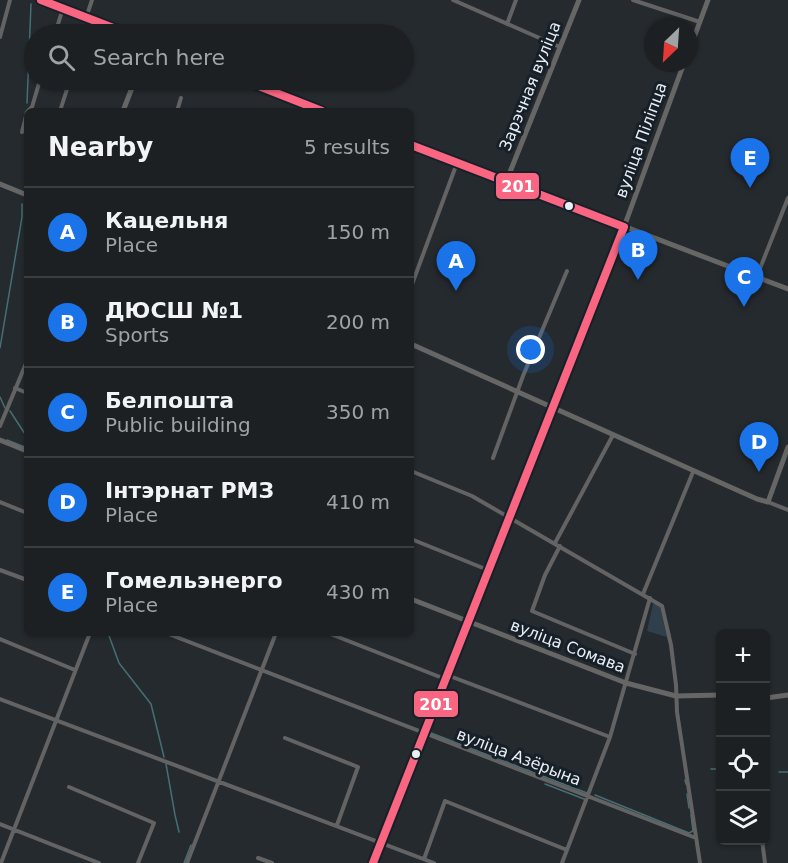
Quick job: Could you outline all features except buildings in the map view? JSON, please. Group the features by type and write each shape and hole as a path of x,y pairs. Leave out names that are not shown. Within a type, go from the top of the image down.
{"street":[{"path":"0,37 10,0"},
{"path":"40,0 102,24"},
{"path":"87,24 92,0"},
{"path":"452,0 560,47"},
{"path":"507,24 516,0"},
{"name":"Зарэчная вуліца","path":"506,182 579,0"},
{"path":"633,0 700,22"},
{"path":"698,27 708,0"},
{"path":"58,24 63,8"},
{"name":"вуліца Піліпца","path":"373,863 624,227 681,72"},
{"path":"31,108 37,90"},
{"path":"61,108 67,90"},
{"path":"124,108 131,90"},
{"path":"268,90 314,108"},
{"path":"178,108 182,98"},
{"path":"22,132 24,125"},
{"path":"414,146 788,289"},
{"path":"414,279 457,163"},
{"path":"0,184 24,194"},
{"path":"757,276 788,198"},
{"path":"493,458 517,391 567,271"},
{"path":"414,345 552,406 693,472 788,510"},
{"path":"0,426 24,368"},
{"path":"15,388 24,392"},
{"path":"613,435 557,545 532,611 635,654"},
{"path":"0,440 24,449"},
{"path":"768,502 788,447"},
{"path":"414,472 472,496 509,516 650,598 663,608 700,863"},
{"path":"643,594 693,472"},
{"path":"0,502 24,512"},
{"path":"414,540 488,570"},
{"path":"0,570 24,579"},
{"path":"562,863 610,737 650,598"},
{"name":"вуліца Сомава","path":"414,600 626,683 676,696 716,695"},
{"path":"2,863 89,636"},
{"name":"вуліца Азёрына","path":"174,636 696,838"},
{"path":"187,863 275,636"},
{"path":"336,636 610,737"},
{"path":"0,639 75,670"},
{"path":"770,697 788,695"},
{"path":"0,699 434,863"},
{"path":"285,738 358,767 336,825"},
{"path":"69,787 154,823 138,863"},
{"path":"424,859 445,801 567,850"},
{"path":"0,824 99,863"},
{"path":"763,845 765,863"},
{"path":"258,858 272,863"}],"shaded area":[{"path":"653,604 660,607 667,637 647,631"}],"waterway":[{"path":"30,24 31,4"},
{"path":"27,103 28,90"},
{"path":"0,348 22,217 22,204"},
{"path":"0,397 5,408"},
{"path":"10,411 24,432"},
{"path":"7,440 24,447"},
{"path":"109,636 119,663 151,704 164,757"},
{"path":"431,733 587,793"},
{"path":"166,764 179,832"},
{"path":"711,769 716,769"},
{"path":"779,772 788,772"},
{"path":"685,780 686,784"},
{"path":"545,784 584,799"},
{"path":"687,794 689,808"},
{"path":"595,795 689,833 693,831 691,815"},
{"path":"184,863 191,845"}],"transit line":[{"name":"201","path":"41,0 103,24"},
{"name":"201","path":"268,90 314,108"},
{"name":"201","path":"414,146 624,227"},
{"name":"201","path":"373,863 624,227"}],"place":[{"name":"Гомельэнерго","path":"750,188"},
{"name":"ДЮСШ №1","path":"638,280"},
{"name":"Кацельня","path":"456,291"},
{"name":"Белпошта","path":"744,307"},
{"name":"Інтэрнат РМЗ","path":"759,472"}]}
